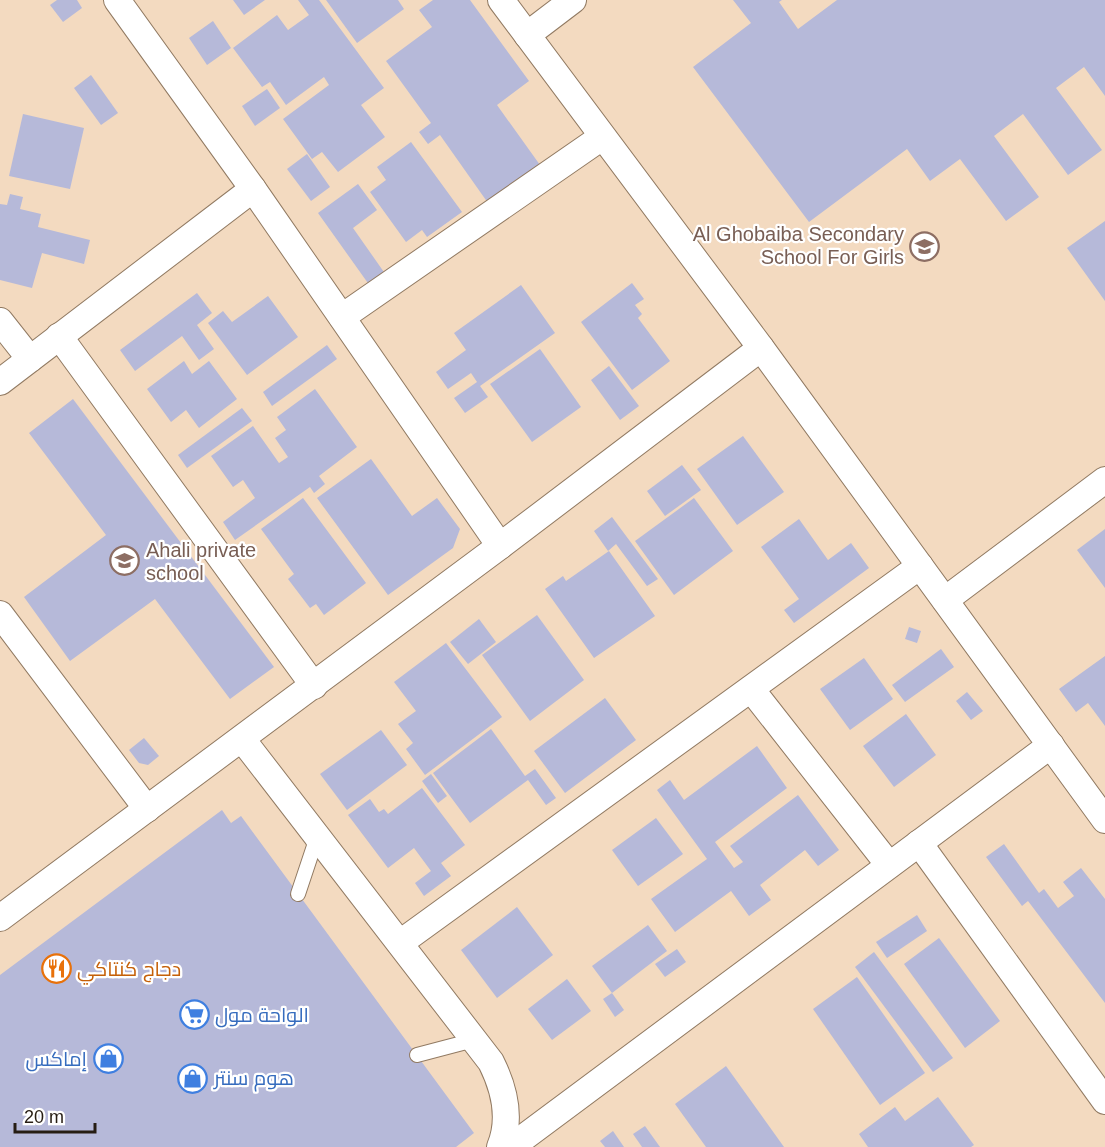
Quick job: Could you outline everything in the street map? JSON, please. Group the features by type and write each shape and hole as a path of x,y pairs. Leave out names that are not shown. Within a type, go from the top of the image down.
{"street":[{"path":"117,0 253,189 500,546"},
{"path":"501,0 761,348 1105,820"},
{"path":"527,35 573,0"},
{"path":"342,317 602,137"},
{"path":"0,382 253,189"},
{"path":"0,321 30,359"},
{"path":"59,336 314,686"},
{"path":"0,918 314,686 761,348"},
{"path":"945,600 1105,480"},
{"path":"400,943 920,566"},
{"path":"0,615 147,809"},
{"path":"751,689 889,865"},
{"path":"242,739 491,1062 500,1080 505,1100 506,1120 500,1147"},
{"path":"511,1147 1051,745"},
{"path":"919,843 1105,1101"}],"lane":[{"path":"298,894 314,846 312,829"},
{"path":"417,1055 474,1040"}],"building":[{"path":"57,0 77,0 82,8 63,22 50,5"},
{"path":"233,0 265,0 244,15"},
{"path":"298,0 319,0 384,88 361,105 385,137 338,172 322,152 312,159 283,119 329,85 324,77 286,105 270,82 262,87 233,48 277,15 288,30 309,15"},
{"path":"326,0 398,0 404,9 357,43"},
{"path":"433,0 470,0 529,81 497,105 540,165 488,203 440,135 428,144 419,132 431,123 386,61 432,27 419,10"},
{"path":"733,0 782,0 779,2 798,29 837,0 1105,0 1105,96 1084,67 1056,88 1102,150 1068,175 1023,114 994,136 1039,197 1006,221 960,159 930,181 907,149 809,222 693,67 751,23"},
{"path":"213,21 231,48 207,65 189,38"},
{"path":"91,75 118,113 101,125 74,88"},
{"path":"267,89 280,108 255,126 242,106"},
{"path":"23,114 84,128 70,189 9,176"},
{"path":"411,142 462,212 427,237 422,230 406,242 370,192 386,180 377,167"},
{"path":"307,154 330,187 311,201 287,169"},
{"path":"358,184 377,210 353,228 386,275 370,286 318,213"},
{"path":"10,194 23,197 20,209 41,214 38,227 90,240 84,264 42,253 32,288 0,280 0,204 7,205"},
{"path":"1105,221 1105,301 1067,248"},
{"path":"632,283 644,299 635,305 642,314 638,318 670,361 632,390 581,322"},
{"path":"521,285 555,333 480,386 488,397 465,413 454,398 477,382 471,373 448,389 436,372 466,350 454,333"},
{"path":"197,293 212,313 197,325 214,349 199,360 182,336 135,371 120,350"},
{"path":"268,296 298,337 247,375 208,323 223,311 232,322"},
{"path":"327,345 337,359 272,406 263,392"},
{"path":"540,349 581,407 532,442 490,384"},
{"path":"184,361 192,374 209,361 237,399 199,428 186,410 171,422 147,389"},
{"path":"609,366 639,406 620,420 591,380"},
{"path":"315,389 357,447 319,476 325,484 314,493 310,487 235,540 223,522 255,498 243,480 233,487 211,456 253,426 279,463 288,457 275,438 286,430 277,417"},
{"path":"73,399 274,667 230,699 155,599 70,661 24,597 106,535 29,433"},
{"path":"242,408 252,421 187,468 178,455"},
{"path":"743,436 784,492 737,525 697,469"},
{"path":"371,459 412,516 437,498 460,529 453,548 388,595 317,498"},
{"path":"682,465 701,490 665,516 647,491"},
{"path":"303,498 366,583 324,615 316,604 310,608 288,579 294,574 261,529"},
{"path":"694,498 733,551 674,595 635,541"},
{"path":"612,517 658,579 647,586 616,544 608,551 594,531"},
{"path":"799,519 828,560 851,543 869,568 794,623 784,610 799,599 761,547"},
{"path":"1105,529 1105,588 1077,550"},
{"path":"609,551 655,616 594,658 545,589 563,576 566,581"},
{"path":"537,615 584,680 530,721 482,655"},
{"path":"479,619 496,642 468,664 450,642"},
{"path":"909,627 921,631 917,643 905,639"},
{"path":"446,643 502,717 425,775 406,749 413,743 398,724 416,711 394,682"},
{"path":"941,649 954,667 905,702 892,685"},
{"path":"1105,656 1105,726 1088,703 1076,712 1059,689"},
{"path":"864,658 893,699 850,730 820,689"},
{"path":"967,692 983,711 971,720 956,701"},
{"path":"605,698 636,740 565,793 534,751"},
{"path":"906,714 936,755 894,787 863,746"},
{"path":"491,729 525,776 535,769 556,798 546,805 528,780 470,823 433,773"},
{"path":"381,730 407,765 347,810 320,774"},
{"path":"144,738 159,756 148,765 139,763 129,750"},
{"path":"757,746 787,788 715,842 734,868 743,862 730,846 798,795 839,850 818,866 805,850 760,885 771,900 749,916 731,891 675,932 651,899 707,859 657,790 670,780 684,800"},
{"path":"431,774 447,796 438,803 422,781"},
{"path":"422,788 465,845 441,863 451,876 424,896 415,883 431,871 414,848 388,868 348,815 370,799 379,812 384,809 388,814"},
{"name":"الواحة مول","path":"222,810 231,823 241,816 474,1133 456,1147 0,1147 0,975"},
{"path":"656,818 683,854 638,886 612,850"},
{"path":"1004,844 1039,893 1044,889 1058,908 1074,896 1063,882 1081,868 1105,899 1105,1003 1028,901 1022,906 986,857"},
{"path":"517,907 553,955 497,998 461,950"},
{"path":"917,915 927,931 887,958 876,942"},
{"path":"648,925 667,951 612,993 592,966"},
{"path":"939,938 1000,1021 965,1048 904,964"},
{"path":"677,949 686,962 665,977 655,964"},
{"path":"874,952 953,1058 933,1072 855,967"},
{"path":"857,977 925,1073 880,1105 813,1009"},
{"path":"567,979 591,1011 552,1040 528,1009"},
{"path":"612,993 624,1010 615,1017 603,999"},
{"path":"726,1066 784,1147 706,1147 675,1104"},
{"path":"938,1097 974,1145 971,1147 868,1147 859,1134 895,1107 905,1121"},
{"path":"645,1126 660,1147 642,1147 633,1134"},
{"path":"613,1131 624,1147 605,1147 600,1141"}],"place":[{"name":"Al Ghobaiba Secondary School For Girls","path":"925,246"},
{"name":"Ahali private school","path":"125,561"},
{"name":"دجاج كنتاكي","path":"56,969"},
{"name":"الواحة مول","path":"194,1015"},
{"name":"إماكس","path":"108,1059"},
{"name":"هوم سنتر","path":"193,1078"}]}
